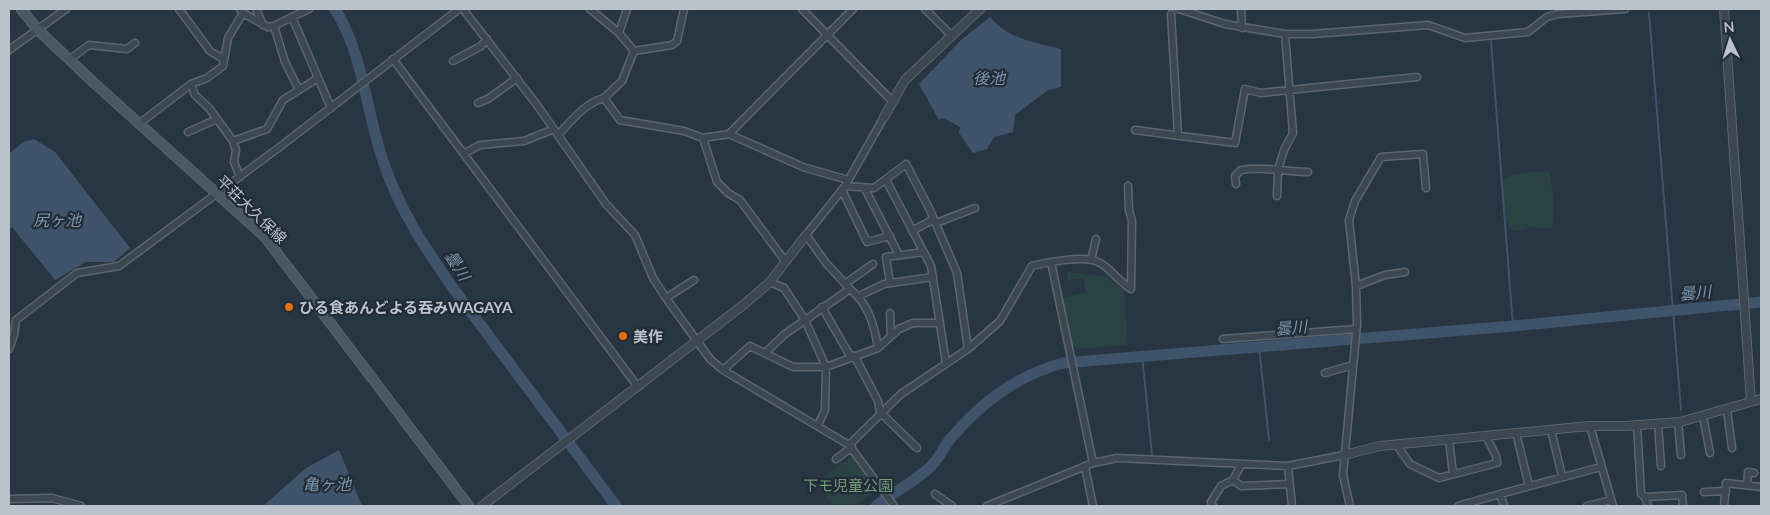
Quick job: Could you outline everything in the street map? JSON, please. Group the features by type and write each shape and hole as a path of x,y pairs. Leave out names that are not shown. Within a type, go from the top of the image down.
{"main road":[{"name":"平荘大久保線","path":"21,9 37,29 69,60 265,236 469,506"}],"street":[{"path":"9,50 66,9"},
{"path":"179,9 210,52 223,59"},
{"path":"140,123 191,84 207,78 223,66 228,38 243,12 256,9 263,25"},
{"path":"243,12 263,25 274,26 309,9"},
{"path":"9,349 14,335 16,320 61,284 77,273 119,266 240,177 459,9"},
{"path":"463,9 517,78 606,204 635,235 653,278 710,359 723,370 818,425 850,446 892,504"},
{"path":"590,9 618,33 634,51"},
{"path":"618,33 627,9"},
{"path":"634,51 672,46 676,41 684,9"},
{"path":"802,9 892,102"},
{"path":"729,134 853,9"},
{"path":"925,9 951,35"},
{"path":"482,506 638,388 770,282 845,185 905,80 980,9"},
{"path":"1179,9 1242,28 1285,34 1313,34 1428,25 1464,38 1528,32 1547,17 1558,14 1625,9"},
{"path":"1241,9 1242,28"},
{"path":"1724,9 1751,402"},
{"path":"1172,14 1178,136"},
{"path":"292,17 331,108"},
{"path":"274,26 285,62 299,90"},
{"path":"1278,196 1278,170 1293,133 1285,34"},
{"path":"453,60 481,46 487,39"},
{"path":"69,60 89,46 128,49 135,43"},
{"path":"465,153 480,145 524,141 556,132 598,99 604,98 622,81 634,51"},
{"path":"393,59 465,153 638,388"},
{"path":"1135,130 1236,144 1245,89 1261,92 1417,77"},
{"path":"233,141 266,128 283,100 318,78"},
{"path":"478,103 517,78"},
{"path":"191,84 195,95 217,119 233,141 236,150 234,162 240,177"},
{"path":"604,98 620,120 684,131 703,138 729,134 845,185 874,188 906,164 935,221 957,273 968,349"},
{"path":"188,132 217,119"},
{"path":"703,138 717,182 728,193 740,200 784,262"},
{"path":"1350,506 1344,488 1344,455 1355,345 1356,286 1349,220 1355,201 1381,157 1423,154 1426,188"},
{"path":"1236,184 1235,176 1241,170 1265,168 1308,172"},
{"path":"886,180 931,266 946,363"},
{"path":"845,185 868,242 890,236"},
{"path":"836,460 880,412 901,394 968,349 1000,321 1032,266 1051,262 1092,260 1100,262 1131,290 1132,221 1129,210 1128,186"},
{"path":"866,188 899,255"},
{"path":"912,230 975,208"},
{"path":"806,235 822,258 859,296 873,319 878,348"},
{"path":"1092,260 1096,240"},
{"path":"890,282 886,257 924,252"},
{"path":"1051,262 1093,462"},
{"path":"766,352 873,264"},
{"path":"1356,286 1385,275 1405,272"},
{"path":"859,296 890,282 932,277"},
{"path":"666,298 694,280"},
{"path":"770,282 784,288 804,320 826,367 825,410 818,425"},
{"path":"822,307 849,354 856,357 878,401 880,412 916,448"},
{"path":"890,313 891,336"},
{"path":"723,370 750,346 766,352 793,367 826,367 878,348 900,328 913,323 940,322"},
{"path":"1223,339 1356,330"},
{"path":"1325,373 1353,365"},
{"path":"987,506 1093,462 1117,458 1288,466 1396,444 1590,426 1678,422 1761,399"},
{"path":"1726,410 1732,448"},
{"path":"1703,416 1710,453"},
{"path":"1678,422 1681,456"},
{"path":"1658,423 1661,466"},
{"path":"1637,425 1641,494 1645,497 1648,506"},
{"path":"1587,506 1612,503 1590,426"},
{"path":"1551,430 1562,476"},
{"path":"1516,433 1530,486"},
{"path":"1396,444 1410,464 1439,478 1497,463 1496,456 1486,436"},
{"path":"1449,440 1453,474"},
{"path":"1213,506 1211,502 1221,486 1233,480 1241,465"},
{"path":"1085,466 1093,506"},
{"path":"1288,466 1292,506"},
{"path":"1458,506 1562,476 1601,467"},
{"path":"1748,485 1748,472 1754,473"},
{"path":"1233,480 1241,486 1290,484"},
{"path":"1724,506 1726,483 1761,486"},
{"path":"1704,492 1726,491"},
{"path":"935,494 952,506"},
{"path":"1500,494 1504,506"},
{"path":"1645,497 1682,495 1682,506"},
{"path":"12,506 9,501 52,498 81,506"}],"green space":[{"path":"1549,171 1554,208 1551,229 1531,227 1520,231 1510,229 1506,218 1502,181 1512,175"},
{"path":"1067,272 1104,276 1124,290 1128,345 1078,349 1071,345 1062,298 1086,292 1083,278 1068,280"},
{"name":"下モ児童公園","path":"855,454 877,490 855,506 833,506 816,482"}],"water":[{"name":"後池","path":"990,17 1013,35 1031,42 1061,49 1061,87 1048,90 1015,115 1013,132 994,137 987,149 973,153 959,133 960,127 943,118 939,120 919,84 960,41"},
{"name":"尻ヶ池","path":"34,139 55,152 130,248 114,262 86,262 55,280 12,227 9,229 9,154 23,142"},
{"name":"亀ヶ池","path":"339,450 362,506 263,506 306,468"}],"waterway":[{"name":"曇川","path":"335,9 352,44 358,63 382,158 396,194 414,228 456,292 616,506"},
{"path":"1649,13 1681,410"},
{"path":"1491,41 1513,326"},
{"name":"曇川","path":"876,506 932,466 951,438 963,425 1001,392 1030,375 1063,363 1513,326 1761,302"},
{"path":"1259,346 1269,440"},
{"path":"1142,355 1152,455"},
{"path":"9,502 57,502"}],"place":[{"name":"ひる食あんどよる吞みWAGAYA","path":"289,307"},
{"name":"美作","path":"623,336"}]}
